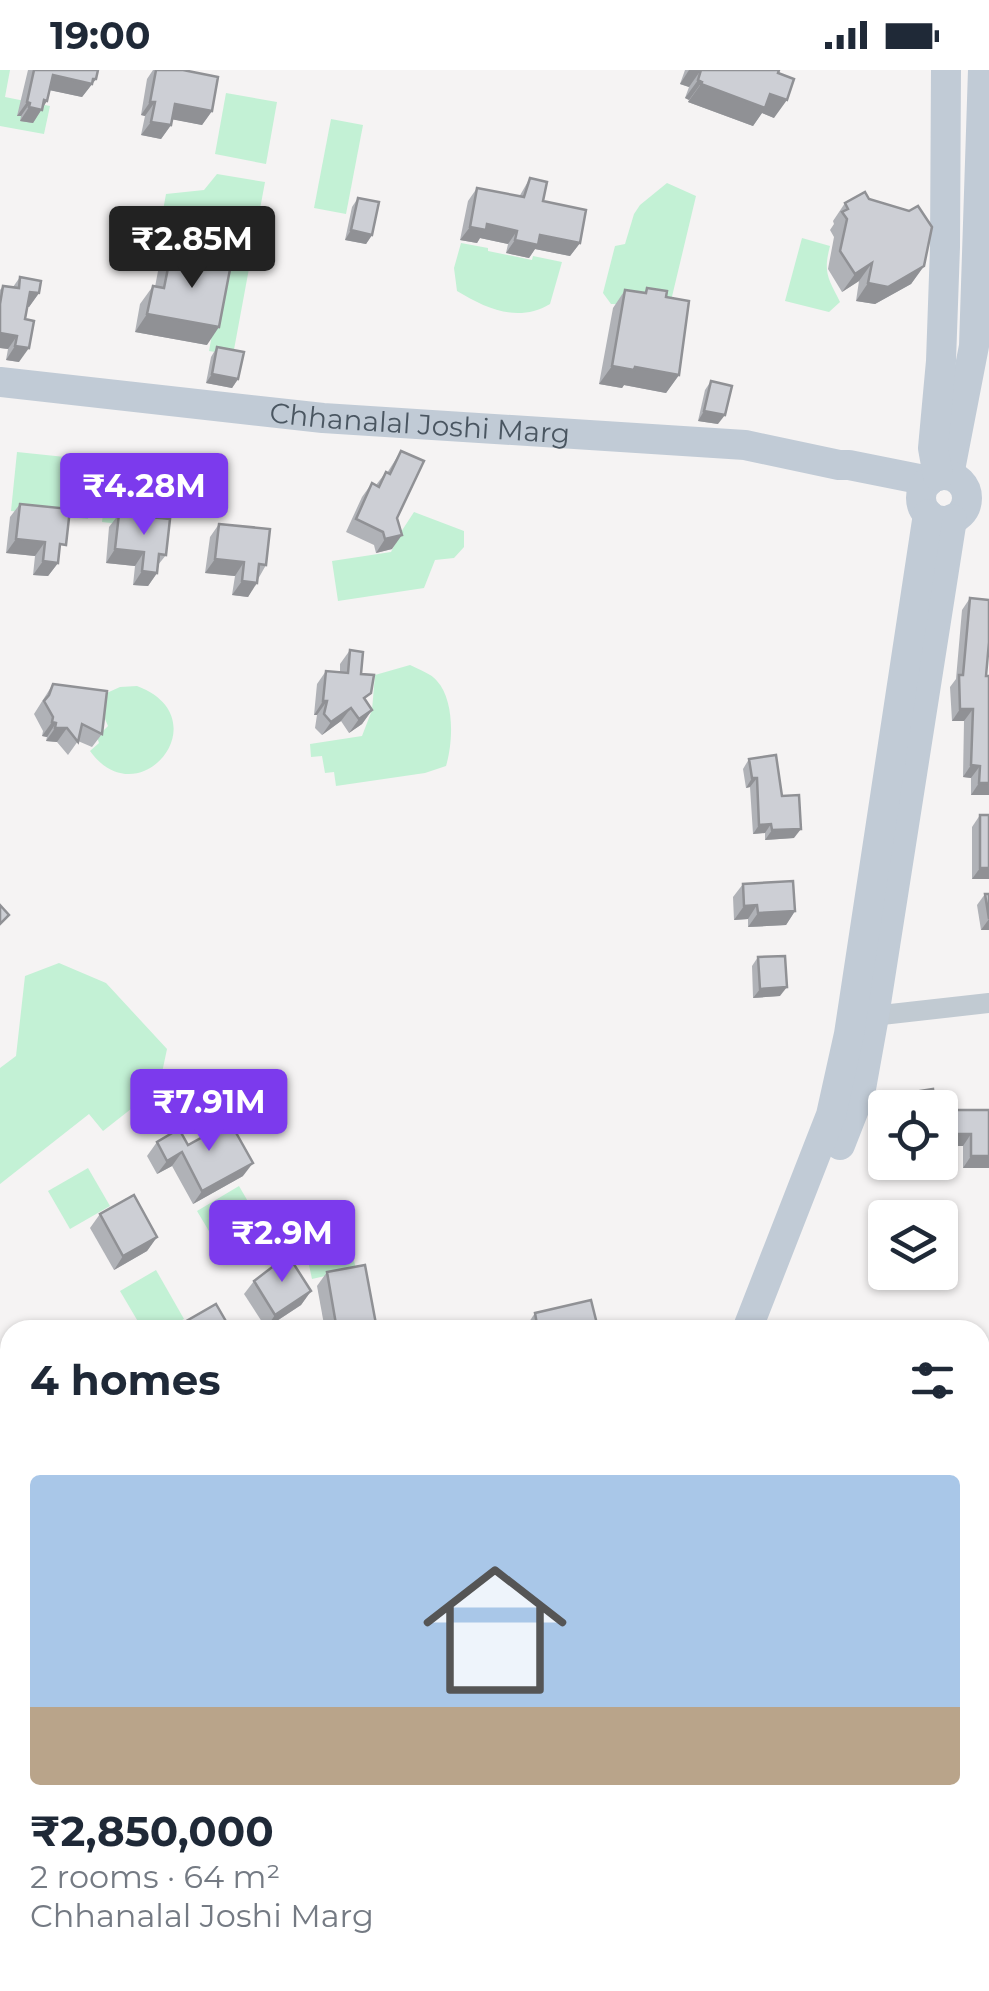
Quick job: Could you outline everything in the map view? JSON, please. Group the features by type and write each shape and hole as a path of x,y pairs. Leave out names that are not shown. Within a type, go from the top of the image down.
{"street":[{"path":"946,70 945,247 933,448 952,498"},
{"path":"771,1320 860,1094 863,1016 952,498 974,346 983,70"},
{"name":"Chhanalal Joshi Marg","path":"0,382 323,418 746,445 839,465 846,473 952,498"},
{"path":"863,1016 989,1002"},
{"path":"750,1320 831,1115 863,1016"}],"green space":[{"path":"0,70 10,70 5,97 50,106 44,134 0,126"},
{"path":"226,93 277,102 266,164 215,154"},
{"path":"331,119 363,125 346,214 314,208"},
{"path":"217,174 265,182 233,355 209,351 222,278 153,265 166,194 204,190"},
{"path":"667,183 696,196 670,305 611,304 603,293 615,246 625,244 640,205"},
{"path":"802,238 830,246 828,275 840,302 829,312 785,301"},
{"path":"461,243 532,260 533,256 562,262 550,304 514,313 457,291 454,268"},
{"path":"17,452 94,460 88,519 11,511"},
{"path":"108,473 160,479 155,528 102,522"},
{"path":"414,512 464,531 464,547 454,558 435,560 424,588 338,601 332,561 391,552"},
{"path":"410,665 435,678 447,699 451,734 446,766 425,773 336,786 334,772 325,773 322,756 311,757 310,744 362,736 372,710 375,675"},
{"path":"137,686 161,701 172,719 172,739 164,756 149,769 130,774 110,769 90,751 108,726 100,696 120,687"},
{"path":"59,963 106,983 167,1049 159,1087 103,1131 89,1114 0,1184 0,1068 16,1056 25,976"},
{"path":"88,1168 110,1206 70,1229 48,1191"},
{"path":"239,1186 264,1229 248,1252 222,1253 197,1211"},
{"path":"343,1213 356,1269 312,1279 300,1223"},
{"path":"156,1270 184,1319 137,1320 120,1291"}],"building":[{"path":"34,70 98,70 92,84 53,75 42,110 29,107 27,102"},
{"path":"156,70 183,70 218,77 212,111 175,104 171,125 151,122"},
{"path":"701,70 779,70 778,73 794,79 787,100 770,94 765,108 701,84"},
{"path":"530,178 547,182 543,201 586,210 580,243 540,235 538,245 515,240 517,231 487,224 486,230 470,227 477,188 524,197"},
{"path":"865,192 869,199 909,211 918,206 932,227 924,266 888,287 868,283 872,263 855,274 840,251 847,219 842,212 848,209 845,203"},
{"path":"358,198 379,202 372,235 351,230"},
{"path":"171,253 231,264 219,327 147,314 153,286 164,288"},
{"path":"20,277 41,281 39,293 30,292 25,319 34,321 29,348 15,346 17,336 0,333 3,286 19,288"},
{"path":"647,288 667,291 666,297 689,301 679,375 612,366 625,290 646,293"},
{"path":"217,347 244,352 238,379 212,374"},
{"path":"711,381 732,386 725,415 704,411"},
{"path":"401,451 424,461 397,518 402,535 385,539 383,532 356,519 372,483 379,487"},
{"path":"20,504 70,509 66,545 60,544 58,563 43,561 45,542 16,539"},
{"path":"119,514 170,519 166,555 159,554 157,573 142,571 144,552 115,549"},
{"path":"219,524 270,529 266,565 259,564 257,583 242,581 244,562 215,559"},
{"path":"970,598 989,600 989,783 979,783 980,766 971,765 973,709 960,709 959,675 963,675"},
{"path":"350,650 363,652 361,674 374,675 371,693 364,698 372,710 359,719 351,708 331,722 324,714 326,671 348,673"},
{"path":"53,684 107,691 102,734 82,724 78,742 67,728 55,728 44,701"},
{"path":"776,755 782,796 799,795 801,829 772,830 771,824 759,825 757,778 752,778 749,759"},
{"path":"980,815 989,815 989,868 980,868"},
{"path":"793,881 795,911 758,913 757,905 744,906 743,884"},
{"path":"0,905 9,915 0,924"},
{"path":"785,956 787,987 760,989 758,957"},
{"path":"958,1110 989,1110 989,1156 971,1156 971,1134 958,1134"},
{"path":"230,1122 253,1163 202,1191 182,1152 167,1161 157,1142 179,1129 188,1145"},
{"path":"134,1195 157,1237 123,1256 100,1214"},
{"path":"288,1255 311,1291 275,1315 254,1281"},
{"path":"365,1265 375,1320 335,1320 327,1272"},
{"path":"591,1300 596,1320 536,1320 535,1313"},
{"path":"216,1304 225,1320 188,1320"}]}
